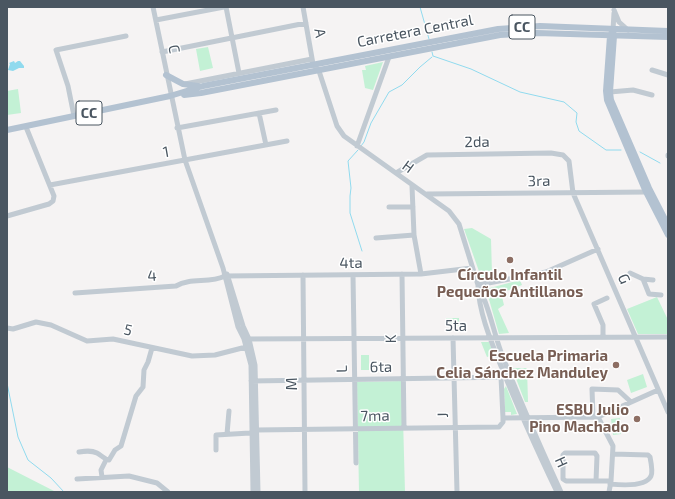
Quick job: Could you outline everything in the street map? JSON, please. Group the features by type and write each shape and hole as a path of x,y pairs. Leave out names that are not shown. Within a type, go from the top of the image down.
{"main road":[{"name":"Carretera Central","path":"433,45 498,29 540,26 612,34 628,30 668,31"},
{"path":"537,33 540,26"},
{"name":"Carretera Central","path":"7,130 170,96 203,86 312,61 500,35 537,33 612,34 668,37"},
{"path":"612,34 611,100 648,192 668,225"},
{"path":"612,34 606,90 607,100 668,235"},
{"name":"Carretera Central","path":"170,96 201,93 319,71 389,57 425,46"},
{"path":"166,74 183,84 203,86"}],"street":[{"name":"C","path":"153,7 170,96 185,160 227,276"},
{"path":"156,20 225,7 239,73"},
{"name":"A","path":"303,7 312,61"},
{"path":"614,9 619,22 628,30"},
{"path":"612,34 614,9"},
{"path":"162,52 306,23"},
{"path":"74,116 68,86 56,50 126,36"},
{"path":"357,146 389,57"},
{"path":"183,84 312,61 319,71"},
{"path":"652,70 668,75"},
{"name":"H","path":"319,71 339,129 344,136 412,186 427,194 449,211 459,224 478,286 483,294 493,338 506,377 561,492"},
{"path":"610,92 633,90 652,94"},
{"path":"177,128 276,110"},
{"path":"259,113 266,145"},
{"path":"7,216 49,204 53,201 54,196 50,185 26,127"},
{"name":"1","path":"50,185 287,140"},
{"name":"2da","path":"396,173 427,155 551,153 563,155"},
{"name":"G","path":"563,155 569,161 573,193 668,412"},
{"path":"412,186 414,235 422,274"},
{"name":"3ra","path":"427,194 648,192"},
{"path":"389,207 413,207"},
{"path":"376,238 414,235"},
{"path":"478,286 546,272 598,249"},
{"name":"4ta","path":"227,276 422,274 472,268"},
{"path":"630,273 642,279 654,280"},
{"name":"K","path":"402,274 404,428"},
{"name":"M","path":"303,275 305,492"},
{"name":"L","path":"353,275 356,463"},
{"path":"227,276 238,327 246,339 255,365 253,381"},
{"name":"4","path":"75,293 176,286 183,282 219,279 227,276"},
{"path":"642,279 649,294 661,295"},
{"path":"603,337 603,326 594,304 607,298"},
{"name":"5","path":"7,328 13,329 36,322 51,325 87,341 113,339 192,356 215,355 246,346"},
{"name":"5ta","path":"246,339 668,337"},
{"name":"J","path":"453,338 456,492"},
{"path":"246,339 253,381 253,492"},
{"path":"102,477 103,464 106,460 109,460 115,450 121,446 133,403 143,387 144,370 152,348"},
{"path":"506,377 503,418 595,417 658,390"},
{"name":"6ta","path":"253,381 506,377"},
{"path":"609,492 611,483 613,446 595,417 592,389 618,390 631,402"},
{"path":"216,450 216,435 227,434 229,411"},
{"name":"H","path":"525,417 557,492"},
{"name":"7ma","path":"227,434 254,431 499,427 503,418"},
{"path":"254,431 258,492"},
{"path":"79,452 90,451 97,453 106,460"},
{"path":"596,481 597,456 595,453 566,453 563,455 563,480 566,481 596,481 636,485 647,480 651,476 650,457 648,455 613,454"},
{"path":"77,479 129,476 146,479 157,483 168,492"}],"green space":[{"path":"208,47 213,68 200,71 196,49"},
{"path":"383,62 373,90 365,88 362,70 366,70 365,66"},
{"path":"18,89 21,113 7,115 7,91"},
{"path":"472,228 491,239 492,274 499,274 500,278 484,280 481,277 464,229"},
{"path":"520,280 522,285 501,293 504,305 498,309 509,333 499,334 486,289"},
{"path":"657,297 668,320 668,334 638,334 627,309"},
{"path":"446,318 459,318 459,326 446,326"},
{"path":"481,342 489,342 494,355 487,357"},
{"path":"361,355 369,355 369,370 361,370"},
{"path":"512,368 527,368 528,402 525,402"},
{"path":"643,374 647,387 631,393 627,380"},
{"path":"402,381 405,492 359,492 357,382"},
{"path":"506,386 517,414 511,415 511,412 505,412 504,389"},
{"path":"620,418 621,434 613,435 611,419"},
{"path":"7,467 56,492 7,492"}],"water":[{"path":"14,61 15,63 20,61 24,68 19,68 13,71 8,70 9,63"}],"waterway":[{"path":"420,7 429,39"},
{"path":"432,52 433,56 471,69 520,92 564,102 577,113 576,122 579,131 606,150 621,150"},
{"path":"361,146 371,123 389,92 402,85 432,57"},
{"path":"358,150 348,161 351,188 350,213 362,251"},
{"path":"640,152 660,163"},
{"path":"7,383 18,437 28,460 51,478 64,492"}],"place":[{"name":"Círculo Infantil Pequeños Antillanos","path":"510,260"},
{"name":"Escuela Primaria Celia Sánchez Manduley","path":"616,365"},
{"name":"ESBU Julio Pino Machado","path":"637,419"}]}
